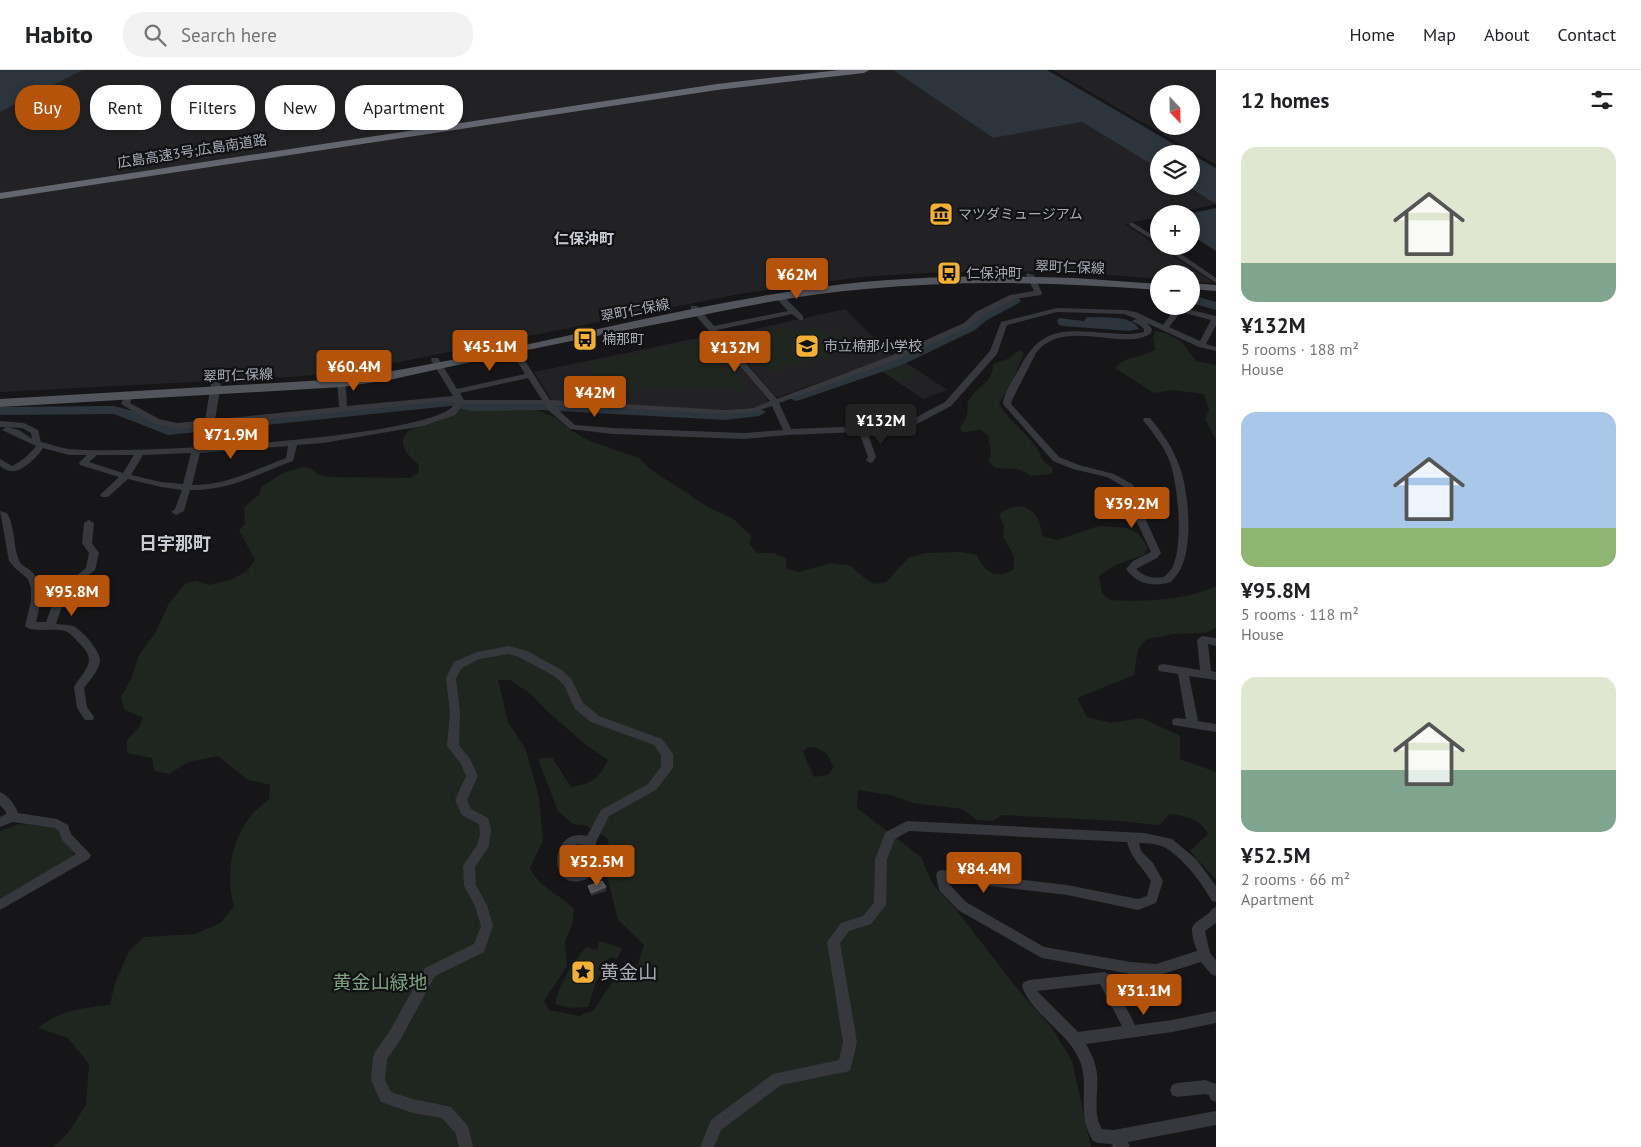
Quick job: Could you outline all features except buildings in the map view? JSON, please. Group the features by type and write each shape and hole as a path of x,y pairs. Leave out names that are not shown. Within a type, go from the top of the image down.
{"highway":[{"name":"広島高速3号;広島南道路","path":"0,194 669,91 828,70"},
{"name":"広島高速3号;広島南道路","path":"0,194 119,178 717,87 864,70"}],"main road":[{"name":"翠町仁保線","path":"1032,278 1150,286"},
{"name":"翠町仁保線","path":"0,397 341,380 437,363 815,286 914,280 1032,278 1150,283"},
{"name":"翠町仁保線","path":"696,310 823,290 914,280"},
{"path":"1200,287 1216,288"},
{"path":"1200,291 1216,293"},
{"name":"翠町仁保線","path":"0,403 129,395 216,387"}],"street":[{"path":"1131,224 1150,236"},
{"path":"1177,255 1216,281"},
{"path":"129,395 124,404 156,421 177,426 209,426 344,408 450,398 461,403 726,412 754,410 891,359 967,324 979,314 1013,297 1038,293 1032,278"},
{"path":"779,297 800,318"},
{"path":"1165,328 1179,309 1216,319 1202,345"},
{"path":"696,310 774,401 788,432"},
{"path":"1057,310 1065,315 1121,316 1144,324 1148,329 1147,333 1136,336 1077,334 1056,336 1044,340 1027,360 1016,385 1007,399 1007,404 1056,459 1072,466 1119,479 1138,496 1139,515 1156,553 1152,557 1134,565 1131,569 1140,577 1158,582 1173,577 1178,570 1183,507 1174,463 1160,436 1146,420"},
{"path":"513,347 550,405 573,427 578,429 744,436 788,432 892,428 914,422 948,404 994,352 1004,324 1057,310 1124,312 1202,345 1216,349"},
{"path":"712,329 793,312"},
{"path":"437,363 461,403"},
{"path":"455,392 531,375"},
{"path":"341,380 344,408"},
{"path":"176,512 179,511 209,426 216,387"},
{"path":"0,430 16,431 29,442 69,452 200,450 323,440 416,425 452,413 461,403"},
{"path":"0,424 24,426 35,432 38,444 36,454 21,466 12,469 2,464"},
{"path":"862,429 872,457 870,460"},
{"path":"95,452 83,463 125,477 162,486 215,486 242,480 274,464 290,459 293,442"},
{"path":"105,495 125,477 141,452"},
{"path":"0,514 4,515 10,528 12,557 16,566 32,577 37,589 30,626 50,625 54,629 72,629 86,642 96,656 95,666 79,687 82,708 88,717"},
{"path":"50,625 57,605 78,579 90,570 94,553 87,543 89,523"},
{"path":"1163,668 1211,675 1202,640 1216,642"},
{"path":"466,1147 464,1131 446,1112 413,1106 386,1097 378,1080 380,1057 394,1037 430,972 479,948 487,926 481,904 470,886 469,866 482,849 488,835 484,821 466,812 461,800 472,776 466,762 453,746 455,713 451,678 458,665 477,656 509,650 522,654 558,673 568,683 579,706 595,719 658,742 667,754 667,768 652,787 605,813 590,842"},
{"path":"1183,671 1193,724"},
{"path":"1177,722 1216,728"},
{"path":"0,797 12,810 12,817"},
{"path":"0,822 12,817 57,824 64,828 66,836 85,855 0,905"},
{"path":"707,1147 716,1125 778,1079 845,1066 850,1042 833,942 845,927 867,920 880,905 881,859 890,836 907,826 1132,838 1168,843 1192,863 1206,880 1216,897"},
{"path":"1132,838 1136,853 1149,867 1157,881 1152,899 1138,905 1067,890 942,876 943,886 962,906 1042,952 1131,968 1156,970 1204,955"},
{"path":"1216,913 1215,916 1198,929 1204,955 1216,970"},
{"path":"1132,1032 1104,978 1029,986 1032,995 1076,1040 1090,1071 1090,1121 1092,1130 1098,1136 1118,1142 1216,1118"},
{"path":"1076,1040 1216,1017"},
{"path":"1177,1090 1205,1087 1214,1090 1216,1096"}],"shaded area":[{"path":"0,70 83,70 53,85 15,85 15,104 0,112"},
{"path":"83,70 893,70 993,138 1082,122 1150,164 1150,195 1200,194 1216,204 1200,208 1200,205 1150,205 1150,219 1125,224 1150,241 1150,255 1172,255 1187,265 1150,265 1150,278 1086,273 1015,271 925,273 861,277 739,294 354,371 290,377 0,392 0,112 15,104 15,130 80,130 80,85 53,85"},
{"path":"893,70 1047,70 1150,130 1150,135 1158,135 1176,145 1150,145 1150,164 1082,122 993,138"},
{"path":"1052,70 1216,70 1216,165 1200,156 1200,145 1181,145 1164,135 1200,135 1200,85 1150,85 1150,127"},
{"path":"1200,159 1216,168 1216,204 1200,194"},
{"path":"1216,208 1216,251 1200,241 1200,211"},
{"path":"1200,274 1214,283 1200,282"},
{"name":"市立楠那小学校","path":"845,309 892,356 779,397 775,396 724,336"},
{"path":"1087,317 1123,319 1135,324 1139,329 1129,331 1063,326 1059,325 1057,321 1059,318 1084,321"},
{"path":"712,335 767,398 767,402 756,407 726,410 553,402 534,372"},
{"path":"905,362 947,390 923,399 880,370"}],"green space":[{"path":"789,326 794,331 817,327 825,335 835,333 851,348 771,372 739,337"},
{"path":"1155,331 1165,333 1181,341 1196,361 1216,365 1216,440 1205,419 1209,410 1204,394 1174,390 1154,393 1115,368 1128,359 1155,350 1153,337"},
{"path":"696,341 710,344 747,389 638,387 637,394 608,394 588,364"},
{"path":"1021,351 1024,353 1010,386 999,403 1034,444 1043,460 1053,468 1051,474 1032,476 1018,469 996,468 988,462 991,454 988,435 981,430 962,432 960,428 966,416 971,396 987,381 993,364 1010,358 1016,352"},
{"path":"902,365 917,375 898,382 882,371"},
{"name":"黄金山緑地","path":"464,407 534,409 554,417 572,431 590,441 639,458 650,469 708,507 732,518 752,536 749,543 757,553 773,553 786,558 786,568 799,572 831,563 851,566 874,584 886,582 908,558 925,553 962,552 977,555 983,566 988,570 992,573 1002,574 1014,569 1014,556 1003,537 1004,526 999,514 1007,509 1022,507 1034,513 1041,527 1042,536 1057,540 1099,526 1127,528 1138,533 1148,548 1144,555 1115,565 1099,576 1102,593 1110,600 1137,601 1177,598 1216,586 1216,628 1205,633 1174,634 1147,639 1138,649 1134,675 1077,698 1087,717 1111,723 1142,718 1180,736 1180,759 1216,772 1216,880 1190,851 1208,834 1197,822 1181,816 1170,814 1159,825 1002,815 993,821 977,820 962,809 913,803 890,795 858,790 857,808 921,857 932,883 957,911 1020,992 1052,1028 1072,1061 1091,1147 54,1147 68,1133 86,1105 89,1064 68,1038 38,1028 63,1014 81,1009 110,1005 115,983 129,951 144,937 195,934 220,923 234,907 230,872 231,861 238,839 251,815 269,799 270,785 248,780 218,756 188,762 169,774 154,771 152,758 127,753 127,740 139,727 143,718 124,709 121,697 132,677 139,655 156,632 169,603 186,583 197,581 209,585 233,579 248,570 255,560 239,530 245,524 244,507 260,494 261,487 283,473 302,467 310,468 319,475 331,477 409,478 418,473 419,465 406,452 403,442 406,434 414,427","holes":["498,680 510,680 532,695 586,745 608,760 602,771 594,779 571,787 552,757 538,759 558,811 573,824 584,825 609,839 604,864 618,920 644,945 638,964 613,981 594,1010 579,1016 549,1010 544,1001 567,966 565,941 572,925 574,909 538,880 530,868 543,841 539,797 526,750 508,722","814,747 825,752 834,767 828,775 814,777 803,752 806,748"]},
{"path":"19,824 56,827 60,831 62,839 74,852 72,858 0,899 0,831"},
{"path":"599,941 622,948 617,959 610,957 596,982 588,1007 571,1008 555,1004 563,981 571,967 586,947 597,950"}],"waterway":[{"path":"795,397 897,362 971,327 983,317 1015,300"},
{"path":"1200,302 1216,306"},
{"path":"0,411 114,410 168,431 450,402 471,407 541,406 725,416 759,412"}],"place":[{"name":"マツダミュージアム","path":"941,214"},
{"name":"仁保沖町","path":"949,273"},
{"name":"楠那町","path":"585,339"},
{"name":"市立楠那小学校","path":"807,346"},
{"name":"黄金山","path":"583,972"}],"district":[{"name":"仁保沖町","path":"584,239"},
{"name":"日宇那町","path":"175,544"}]}
